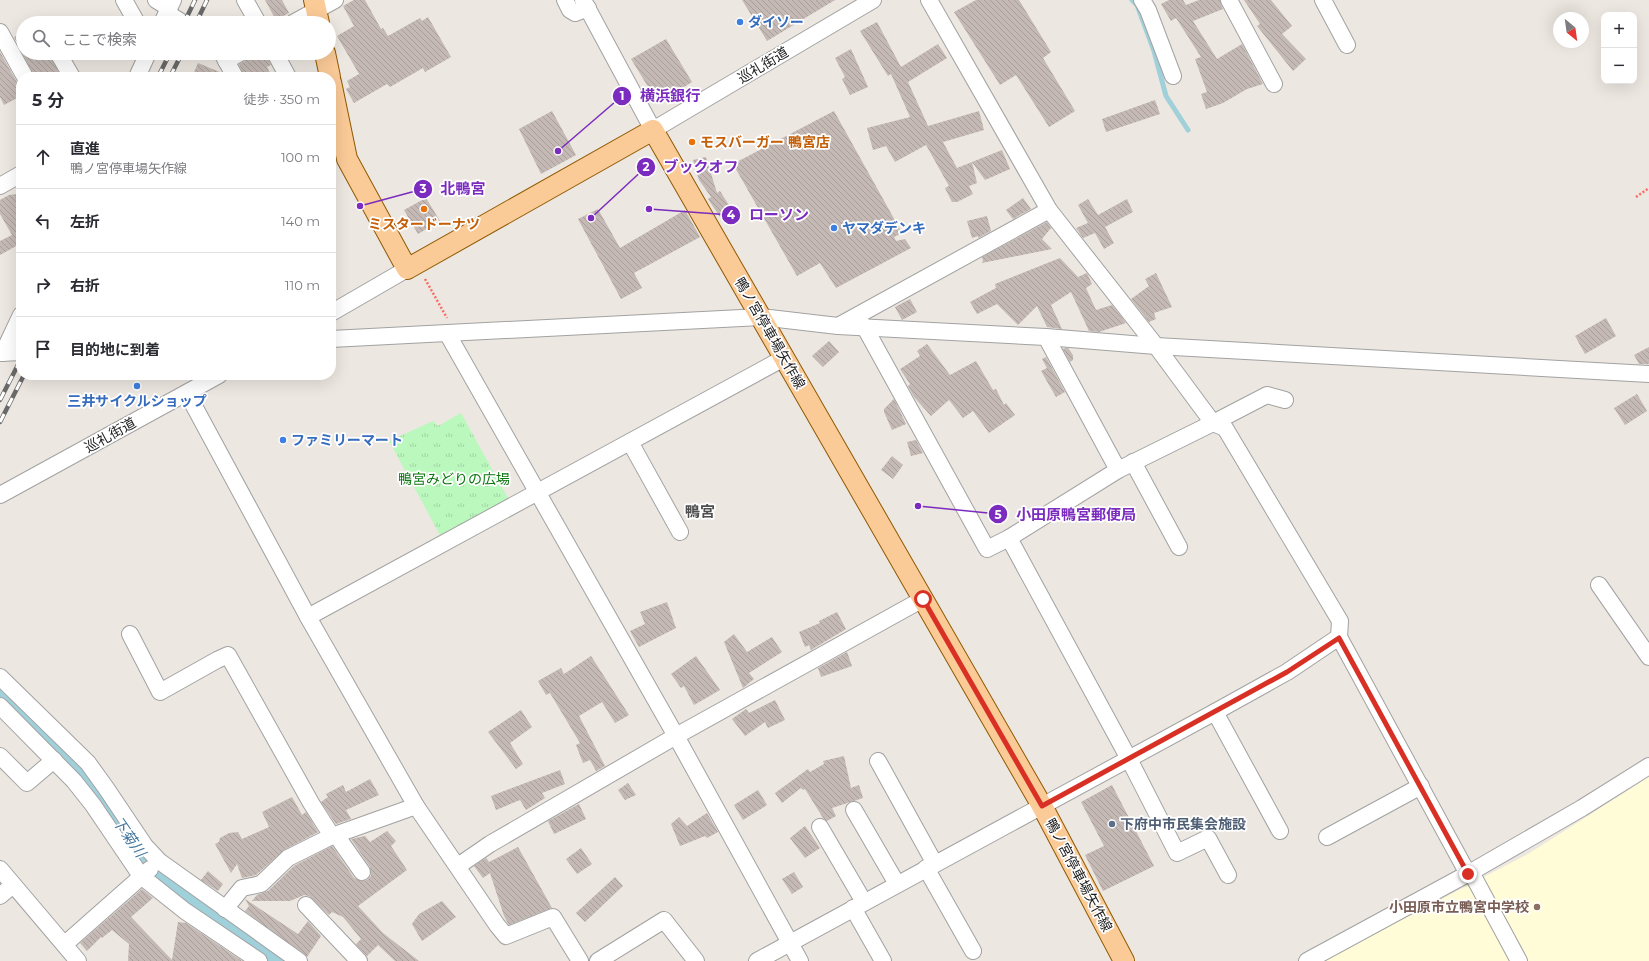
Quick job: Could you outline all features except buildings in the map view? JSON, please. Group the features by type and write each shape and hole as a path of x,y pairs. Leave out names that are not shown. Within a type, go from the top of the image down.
{"main road":[{"path":"326,60 329,72"},
{"path":"336,106 347,159 411,267 653,130"},
{"name":"鴨ノ宮停車場矢作線","path":"653,130 762,317 784,358 1042,806 1124,961"}],"street":[{"path":"124,0 133,16"},
{"path":"245,0 254,16"},
{"path":"306,16 335,0"},
{"path":"565,0 570,10 575,13 585,4 653,130"},
{"name":"巡礼街道","path":"653,130 873,0"},
{"path":"929,0 1049,210 1156,346 1213,423 1225,428 1340,621 1339,638 1519,961"},
{"path":"1142,0 1148,10 1173,76"},
{"path":"1229,0 1274,84"},
{"path":"1323,0 1347,45"},
{"path":"166,9 174,16"},
{"path":"0,32 22,72"},
{"path":"62,60 69,72"},
{"path":"139,72 145,60"},
{"path":"226,60 232,72"},
{"path":"278,60 285,72"},
{"path":"336,146 347,159"},
{"path":"0,186 16,177"},
{"path":"838,326 1049,210"},
{"path":"336,310 411,267"},
{"path":"336,339 762,317 838,326 864,326 1046,337 1156,346 1649,374"},
{"path":"1,353 16,324"},
{"path":"864,326 987,549 1010,538 1133,462 1267,395 1285,400"},
{"path":"451,333 800,961"},
{"path":"1046,337 1118,470"},
{"path":"1,353 16,352"},
{"path":"308,617 784,358"},
{"name":"巡礼街道","path":"0,495 192,385 206,380"},
{"path":"192,385 308,617 416,806 506,936 553,917 580,961"},
{"path":"630,442 680,532"},
{"path":"1133,462 1179,547"},
{"path":"1010,538 1129,759 1176,853 1208,838 1228,875"},
{"path":"1599,585 1649,657"},
{"path":"458,866 490,844 676,736 923,599"},
{"path":"130,634 160,692 228,655 311,803 362,872"},
{"path":"756,961 1215,712 1287,672 1339,638"},
{"path":"0,677 88,763 145,846 158,861 299,961"},
{"path":"0,706 54,760 93,805 141,876 185,911 259,961"},
{"path":"1215,712 1280,831"},
{"path":"0,756 27,783 54,760"},
{"path":"878,761 973,951"},
{"path":"1307,961 1470,873 1582,808 1649,766"},
{"path":"1327,837 1421,786"},
{"path":"225,909 242,888 261,884 288,858 334,836 416,806"},
{"path":"854,810 897,884"},
{"path":"820,827 858,905 883,961"},
{"path":"65,944 158,861"},
{"path":"0,869 78,961"},
{"path":"0,896 13,885"},
{"path":"306,905 359,961"},
{"path":"598,961 664,920 696,961"}],"path":[{"path":"1636,197 1649,188"},
{"path":"411,267 451,333"}],"shaded area":[{"name":"小田原市立鴨宮中学校","path":"1649,777 1649,961 1323,961 1528,854"}],"green space":[{"name":"鴨宮みどりの広場","path":"461,413 509,500 441,537 389,441 433,421 438,426"}],"waterway":[{"path":"1132,0 1137,5 1154,51 1166,96 1188,130"},
{"name":"下菊川","path":"0,690 70,760 107,805 136,850 160,877 278,961"}],"railway":[{"path":"187,16 195,0"},
{"path":"199,16 207,0"},
{"path":"160,72 166,60"},
{"path":"172,72 178,60"},
{"path":"0,400 16,369"},
{"path":"0,422 21,380"}],"place":[{"name":"ダイソー","path":"740,22"},
{"name":"モスバーガー 鴨宮店","path":"692,142"},
{"name":"横浜銀行","path":"558,151"},
{"name":"北鴨宮","path":"360,206"},
{"name":"ミスタードーナツ","path":"424,209"},
{"name":"ローソン","path":"649,209"},
{"name":"ブックオフ","path":"591,218"},
{"name":"ヤマダデンキ","path":"834,228"},
{"name":"三井サイクルショップ","path":"137,386"},
{"name":"ファミリーマート","path":"283,440"},
{"name":"小田原鴨宮郵便局","path":"918,506"},
{"name":"下府中市民集会施設","path":"1112,824"},
{"name":"小田原市立鴨宮中学校","path":"1537,907"}],"district":[{"name":"鴨宮","path":"700,512"}],"route":[{"path":"923,599 1042,806 1287,672 1339,638 1468,874"}]}
